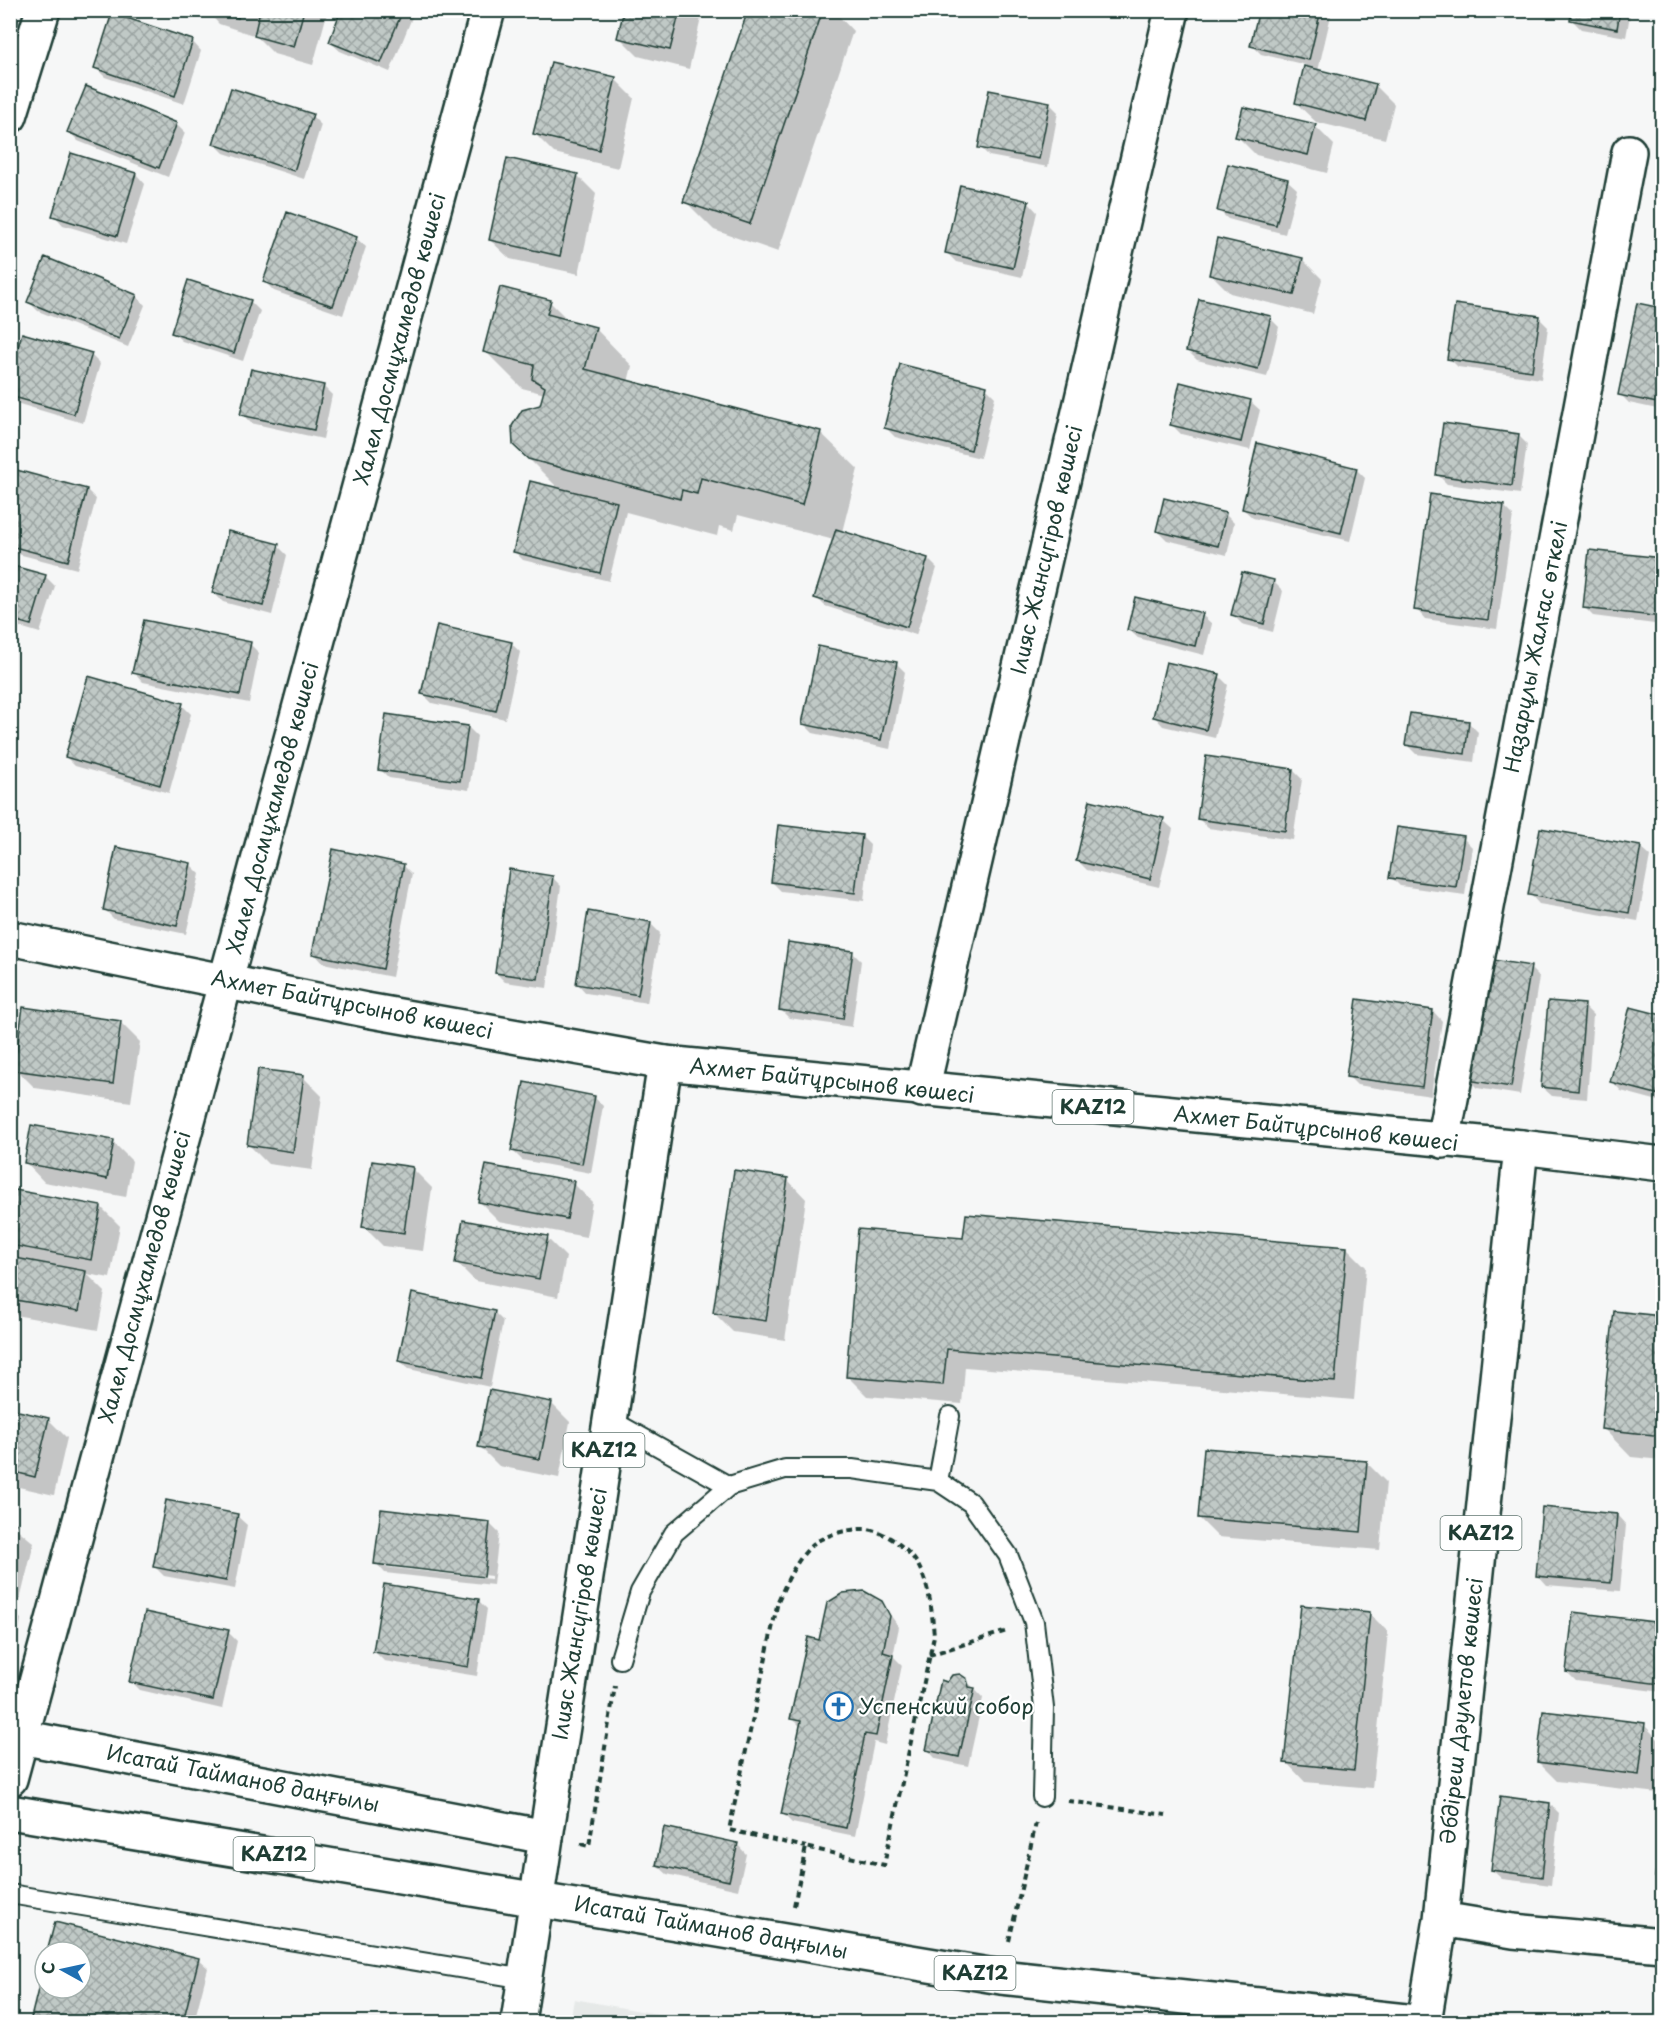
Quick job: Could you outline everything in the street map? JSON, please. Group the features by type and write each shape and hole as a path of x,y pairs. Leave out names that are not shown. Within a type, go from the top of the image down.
{"street":[{"path":"10,116 43,10"},
{"name":"Халел Досмұхамедов көшесі","path":"10,1779 16,1736 226,981 488,10"},
{"name":"Ілияс Жансүгіров көшесі","path":"922,1090 1172,10"},
{"name":"Назарұлы Жалғас өткелі","path":"1443,1141 1629,152"},
{"name":"Ахмет Байтұрсынов көшесі","path":"10,938 366,1010 665,1063 1662,1164"},
{"name":"Ілияс Жансүгіров көшесі","path":"518,2022 665,1063"},
{"name":"Әбдіреш Дәулетов көшесі","path":"1424,2022 1441,1919 1521,1148"},
{"name":"Исатай Тайманов даңғылы","path":"16,1736 546,1837"},
{"name":"Исатай Тайманов даңғылы","path":"10,1812 1001,1977 1415,2022"},
{"path":"1441,1919 1513,1931 1662,1946"}],"lane":[{"path":"938,1480 950,1416"},
{"path":"609,1419 729,1486"},
{"path":"620,1659 640,1592 674,1533 729,1486 785,1470 852,1469 938,1480 971,1503 1008,1555 1034,1622 1044,1708 1042,1797"},
{"path":"10,1894 525,1979"}],"path":[{"path":"867,1529 894,1540 918,1564 930,1599 934,1636 884,1865 806,1847 729,1830 778,1601 793,1567 812,1544 834,1534 867,1529"},
{"path":"929,1655 1034,1622"},
{"path":"546,1837 589,1846 620,1659"},
{"path":"1001,1977 1042,1797 1166,1815"},
{"path":"787,1942 806,1847"}],"shaded area":[{"path":"574,1999 701,2022 570,2022"}],"building":[{"path":"214,10 240,10 238,18"},
{"path":"260,10 304,10 294,47 254,36"},
{"path":"341,10 403,10 381,63 329,42"},
{"path":"624,10 680,10 670,50 617,38"},
{"path":"748,10 823,10 750,224 683,202"},
{"path":"1259,10 1321,10 1309,60 1250,46"},
{"path":"1572,10 1620,10 1617,29 1570,20"},
{"path":"112,13 193,40 175,96 94,68"},
{"path":"551,62 616,77 599,150 533,134"},
{"path":"1304,66 1376,84 1366,121 1295,103"},
{"path":"86,86 177,123 159,168 67,132"},
{"path":"231,88 313,114 294,171 213,144"},
{"path":"989,90 1050,102 1039,159 978,148"},
{"path":"1243,107 1316,124 1308,155 1235,137"},
{"path":"71,153 136,173 117,236 52,216"},
{"path":"507,158 578,174 560,256 489,240"},
{"path":"1228,164 1288,179 1276,225 1217,211"},
{"path":"960,185 1029,201 1013,268 945,253"},
{"path":"287,212 357,237 333,306 263,282"},
{"path":"1217,238 1303,258 1294,295 1209,275"},
{"path":"45,257 137,295 119,339 27,302"},
{"path":"188,280 251,300 234,353 171,333"},
{"path":"500,287 551,300 547,314 596,327 585,369 821,431 802,505 701,478 697,494 682,490 680,499 528,459 513,445 512,426 522,410 540,405 545,387 532,379 534,365 483,352"},
{"path":"1199,299 1271,316 1258,369 1186,351"},
{"path":"1637,303 1662,308 1662,404 1618,395"},
{"path":"1455,304 1540,316 1532,371 1447,359"},
{"path":"22,333 92,353 74,414 10,396 10,375"},
{"path":"900,364 987,386 971,450 884,428"},
{"path":"251,369 324,385 314,430 240,415"},
{"path":"1180,382 1251,400 1241,442 1170,425"},
{"path":"1443,423 1519,434 1512,486 1436,475"},
{"path":"1257,443 1357,468 1341,533 1242,509"},
{"path":"13,469 87,489 68,561 10,546 10,478"},
{"path":"530,481 617,502 600,573 513,552"},
{"path":"1430,494 1504,505 1488,620 1414,610"},
{"path":"1164,498 1226,513 1218,546 1156,531"},
{"path":"836,529 928,558 907,627 814,598"},
{"path":"228,531 279,544 263,606 212,593"},
{"path":"1589,550 1662,558 1662,617 1583,608"},
{"path":"10,565 46,575 31,625 10,619"},
{"path":"1242,572 1274,580 1264,624 1231,615"},
{"path":"1135,597 1203,613 1195,646 1127,630"},
{"path":"144,620 251,642 240,695 132,673"},
{"path":"437,625 512,642 496,711 421,694"},
{"path":"818,646 897,662 881,740 802,724"},
{"path":"1166,662 1220,674 1206,730 1153,717"},
{"path":"88,676 183,703 160,785 65,757"},
{"path":"1410,713 1469,721 1465,754 1405,745"},
{"path":"386,714 468,726 460,781 378,770"},
{"path":"1206,756 1293,769 1285,831 1197,819"},
{"path":"1090,800 1164,818 1150,879 1076,861"},
{"path":"778,825 862,835 855,893 771,882"},
{"path":"1397,827 1464,836 1456,887 1389,878"},
{"path":"1540,828 1641,846 1629,913 1528,895"},
{"path":"116,847 191,863 177,926 103,910"},
{"path":"333,849 404,864 383,969 312,954"},
{"path":"509,869 553,876 538,979 495,973"},
{"path":"588,911 651,922 638,995 576,984"},
{"path":"788,942 853,951 843,1019 779,1010"},
{"path":"1487,959 1531,966 1511,1087 1467,1080"},
{"path":"1357,999 1433,1010 1422,1087 1346,1077"},
{"path":"1548,1001 1585,1004 1578,1091 1541,1087"},
{"path":"23,1007 121,1021 113,1084 14,1070"},
{"path":"1630,1007 1662,1015 1660,1095 1610,1082"},
{"path":"258,1069 304,1075 293,1152 247,1145"},
{"path":"524,1082 595,1096 582,1164 511,1151"},
{"path":"31,1125 114,1140 107,1179 24,1163"},
{"path":"372,1161 413,1167 404,1233 362,1227"},
{"path":"486,1165 574,1181 567,1219 478,1202"},
{"path":"734,1170 788,1178 766,1321 713,1313"},
{"path":"10,1189 101,1206 91,1260 10,1245"},
{"path":"966,1214 1347,1247 1335,1382 947,1349 943,1385 846,1377 858,1229 963,1238"},
{"path":"463,1220 548,1236 539,1279 455,1263"},
{"path":"10,1257 86,1271 79,1311 10,1299"},
{"path":"412,1293 495,1311 481,1378 398,1361"},
{"path":"1614,1311 1662,1316 1662,1436 1601,1429"},
{"path":"489,1390 552,1402 540,1459 478,1447"},
{"path":"10,1409 49,1418 35,1477 10,1471"},
{"path":"1204,1448 1367,1461 1361,1532 1198,1518"},
{"path":"166,1500 238,1514 226,1581 153,1567"},
{"path":"1542,1507 1617,1514 1611,1583 1536,1576"},
{"path":"381,1509 490,1522 484,1577 374,1564"},
{"path":"10,1521 16,1523 10,1544"},
{"path":"384,1584 479,1599 468,1667 373,1652"},
{"name":"Успенский собор","path":"864,1591 882,1601 890,1616 883,1652 893,1655 876,1736 865,1734 846,1828 781,1814 801,1721 790,1719 808,1637 819,1640 827,1603 843,1593"},
{"path":"1301,1605 1370,1612 1354,1770 1284,1763"},
{"path":"145,1612 229,1630 213,1700 129,1682"},
{"path":"1573,1612 1662,1623 1660,1684 1566,1672"},
{"path":"960,1674 967,1679 969,1687 975,1688 959,1757 926,1750 941,1680 947,1682 952,1675"},
{"path":"1543,1711 1645,1723 1639,1775 1537,1762"},
{"path":"1500,1796 1550,1803 1542,1877 1491,1870"},
{"path":"1662,1814 1662,1878 1655,1877"},
{"path":"664,1827 738,1843 729,1881 656,1865"},
{"path":"55,1922 199,1958 183,2022 30,2022 35,2000 93,2000 93,1940 50,1940"}],"place":[{"name":"Успенский собор","path":"838,1707"}]}
